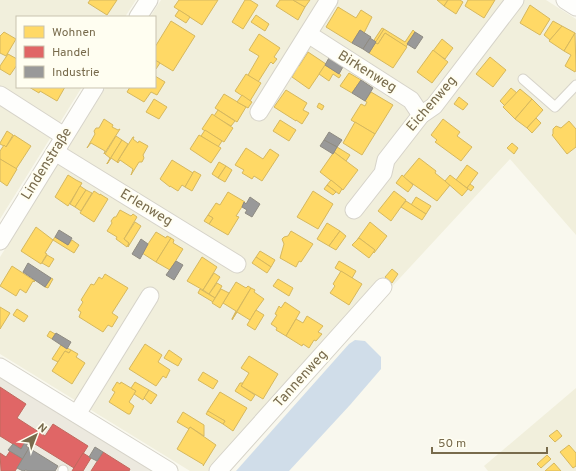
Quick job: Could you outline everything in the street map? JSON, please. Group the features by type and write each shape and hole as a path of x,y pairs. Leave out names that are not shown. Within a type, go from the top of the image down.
{"street":[{"path":"139,16 149,0"},
{"path":"259,112 329,0"},
{"name":"Eichenweg","path":"354,210 383,173 386,160 421,115 434,106 515,0"},
{"path":"565,0 576,7"},
{"name":"Birkenweg","path":"308,34 411,100 421,115"},
{"name":"Lindenstraße","path":"0,241 94,88"},
{"path":"0,96 64,136"},
{"name":"Erlenweg","path":"55,152 237,264"},
{"name":"Tannenweg","path":"218,471 383,287"},
{"path":"77,414 150,296"},
{"path":"0,367 169,471"}],"lane":[{"path":"523,79 555,108 576,85"}],"shaded area":[{"path":"0,0 136,0 126,16 16,16 16,88 81,88 0,219"},
{"path":"161,0 546,0 576,19 576,235 510,159 326,358 324,366 306,387 300,387 225,471 190,471 0,354 0,257 105,88 156,88 156,16 151,16"},
{"path":"355,340 365,341 381,357 381,369 350,405 289,471 236,471 349,344"},
{"path":"0,375 156,471 0,471"},
{"path":"576,388 576,471 488,471 484,466"}],"building: Wohnen":[{"path":"90,0 117,0 107,15 88,3"},
{"path":"179,0 218,0 202,25 174,7"},
{"path":"245,0 250,0 258,5 243,29 232,22"},
{"path":"280,0 293,0 305,7 298,20 276,6"},
{"path":"293,0 310,0 305,7"},
{"path":"437,0 448,0 444,6"},
{"path":"448,0 460,0 463,2 456,14 444,6"},
{"path":"468,0 495,0 484,18 465,6"},
{"path":"530,5 550,19 540,35 520,23"},
{"path":"338,7 356,18 361,10 372,17 364,33 360,30 352,43 326,27"},
{"path":"179,10 190,17 186,23 175,16"},
{"path":"256,15 269,24 265,31 251,22"},
{"path":"171,21 195,36 173,71 156,61 156,45"},
{"path":"553,21 562,26 550,40 544,35"},
{"path":"562,26 575,33 564,51 549,41"},
{"path":"382,28 384,29 376,42 374,40"},
{"path":"384,29 405,42 413,30 415,32 406,47 385,33 378,44 375,43"},
{"path":"4,32 16,39 6,56 0,53 0,36"},
{"path":"385,33 407,47 393,68 369,53 375,43 378,44"},
{"path":"575,33 575,72 565,66 571,55 564,51"},
{"path":"259,34 280,48 274,57 277,59 273,64 271,62 270,63 258,82 248,75 259,56 249,50"},
{"path":"442,39 453,48 445,59 433,51"},
{"path":"433,50 448,62 432,83 417,72"},
{"path":"308,52 326,64 309,89 292,77 296,70 293,69 296,65 299,66"},
{"path":"8,54 16,58 16,66 10,75 0,69 0,66"},
{"path":"490,57 506,70 493,87 476,74"},
{"path":"156,61 160,63 156,69"},
{"path":"325,65 341,75 339,78 333,74 329,81 319,74"},
{"path":"349,73 361,80 352,93 340,86"},
{"path":"246,74 261,83 250,101 235,91"},
{"path":"156,77 165,82 157,95 151,92 144,102 127,92 129,88 156,88"},
{"path":"31,88 64,88 57,101 40,91 39,93"},
{"path":"511,88 517,93 505,106 500,101"},
{"path":"520,89 532,99 515,119 503,107"},
{"path":"286,90 307,103 303,110 309,113 302,124 274,107"},
{"path":"371,92 393,105 375,134 351,120 361,104 365,106 367,102 365,101"},
{"path":"224,94 246,107 237,122 215,108"},
{"path":"242,95 252,102 248,108 237,102"},
{"path":"459,97 468,104 463,110 454,104"},
{"path":"154,99 167,107 159,119 146,112"},
{"path":"532,99 543,110 527,128 515,119"},
{"path":"319,103 324,106 322,110 317,107"},
{"path":"218,110 235,121 231,126 214,116"},
{"path":"212,114 233,128 224,142 202,129"},
{"path":"536,118 541,123 532,133 527,128"},
{"path":"104,119 113,125 112,127 118,130 120,129 104,154 105,151 91,143 87,148 95,134 94,131 96,128 99,128"},
{"path":"443,119 460,132 457,136 472,147 461,161 435,142 437,140 431,135"},
{"path":"280,120 296,130 289,141 273,131"},
{"path":"569,121 576,129 576,147 567,154 552,135 553,129 556,126 561,128"},
{"path":"355,122 375,134 362,155 343,143"},
{"path":"205,130 222,141 218,147 201,136"},
{"path":"7,131 13,135 6,147 0,143"},
{"path":"14,135 31,146 16,169 0,159 0,151 4,145 6,147"},
{"path":"199,135 221,148 211,163 190,149"},
{"path":"116,136 122,140 107,164 110,158 105,154"},
{"path":"133,137 133,139 138,143 139,141 148,146 143,155 144,158 142,162 139,162 131,175 133,169 120,160 118,163 117,162"},
{"path":"122,140 128,144 117,162 111,158 107,164"},
{"path":"512,143 518,148 514,154 507,148"},
{"path":"337,147 350,155 346,161 334,152"},
{"path":"246,148 263,159 270,149 279,155 262,181 254,176 252,179 242,173 244,170 235,165"},
{"path":"334,152 358,170 343,190 320,172"},
{"path":"419,158 436,171 435,173 450,185 437,201 403,177"},
{"path":"0,159 17,169 7,186 0,181"},
{"path":"172,160 193,173 185,187 182,185 178,191 160,179"},
{"path":"219,162 226,166 218,178 212,174"},
{"path":"467,165 478,173 467,188 456,180"},
{"path":"226,166 232,170 225,182 218,178"},
{"path":"194,171 201,175 192,191 185,187"},
{"path":"68,175 82,183 68,206 55,197"},
{"path":"402,175 413,185 408,192 396,183"},
{"path":"450,175 468,189 462,196 445,181"},
{"path":"331,180 342,189 339,194 327,185"},
{"path":"470,184 474,187 471,191 467,188"},
{"path":"327,185 336,192 333,195 324,189"},
{"path":"80,186 86,190 75,207 70,204"},
{"path":"86,190 92,193 81,211 75,207"},
{"path":"94,191 108,199 94,222 80,213"},
{"path":"313,191 333,204 318,229 297,217"},
{"path":"394,191 406,200 391,221 378,211"},
{"path":"228,192 245,202 236,216 239,217 228,235 209,224 213,218 208,215 216,203 220,205"},
{"path":"416,197 431,206 426,214 411,205"},
{"path":"406,201 426,214 422,220 401,207"},
{"path":"120,210 131,216 133,214 137,217 124,239 129,243 127,247 116,239 117,237 107,231 112,223 111,221 114,217 116,217"},
{"path":"208,215 213,218 209,224 204,221"},
{"path":"135,222 141,226 128,247 129,243 124,239"},
{"path":"370,222 387,236 374,253 373,252 375,250 359,238 357,240"},
{"path":"327,223 340,231 329,246 317,239"},
{"path":"36,227 53,240 45,253 47,254 41,264 21,251"},
{"path":"291,231 313,244 296,267 280,258 284,244 282,239 288,236"},
{"path":"340,231 346,236 336,250 329,246"},
{"path":"156,232 166,238 167,236 171,238 156,262 142,253"},
{"path":"55,237 68,245 72,240 79,245 74,253 53,240"},
{"path":"171,238 174,240 173,243 183,249 170,270 156,262"},
{"path":"359,238 375,250 369,258 352,245"},
{"path":"260,251 275,260 271,267 256,257"},
{"path":"47,255 54,259 49,267 42,263"},
{"path":"202,257 217,267 203,290 187,281"},
{"path":"256,257 271,267 267,273 252,263"},
{"path":"339,261 356,271 352,278 335,268"},
{"path":"12,266 35,281 33,281 26,293 20,289 16,296 0,286"},
{"path":"392,269 398,274 392,283 385,277"},
{"path":"341,271 362,284 349,305 330,293 335,286 333,284"},
{"path":"214,273 220,277 209,294 203,290"},
{"path":"105,274 128,288 112,313 118,317 112,327 108,325 103,332 79,317 81,312 78,310 83,302 81,300 91,284 94,285 99,277 102,279"},
{"path":"51,278 53,279 48,288 45,287"},
{"path":"278,279 293,288 289,296 273,286"},
{"path":"236,282 246,288 248,286 251,288 232,319 236,311 223,303"},
{"path":"217,283 222,286 215,298 209,294"},
{"path":"251,288 264,299 250,320 237,312 232,320"},
{"path":"200,289 215,298 213,302 198,293"},
{"path":"221,289 229,293 220,308 212,303"},
{"path":"285,302 300,312 286,336 276,330 277,328 271,324 277,315 275,314 279,306 281,308"},
{"path":"0,307 10,313 0,329"},
{"path":"17,309 28,316 24,322 13,315"},
{"path":"256,310 264,315 255,330 247,325"},
{"path":"307,316 323,326 318,332 322,334 316,341 314,340 309,348 303,344 302,346 286,336 296,319 303,323"},
{"path":"50,331 55,334 52,339 47,336"},
{"path":"145,344 162,355 158,362 170,370 166,378 163,376 156,386 129,369"},
{"path":"61,345 71,350 69,353 65,351 58,362 52,359"},
{"path":"71,350 78,354 76,357 85,363 72,384 52,371 65,351 69,353"},
{"path":"169,350 182,359 178,366 164,358"},
{"path":"249,356 278,374 263,399 241,386 249,373 241,368"},
{"path":"203,372 218,381 213,389 198,380"},
{"path":"117,382 120,384 121,382 136,391 129,402 134,406 130,414 109,402 115,392 112,390"},
{"path":"135,382 149,390 143,400 134,394 136,391 131,388"},
{"path":"240,383 243,383 241,386 255,395 251,401 235,391"},
{"path":"149,390 157,395 151,404 144,398"},
{"path":"220,392 247,408 233,431 223,424 225,421 207,412"},
{"path":"208,411 225,421 223,424 206,414"},
{"path":"183,412 204,425 204,436 190,427 189,429 177,422"},
{"path":"190,427 216,445 204,465 177,449"},
{"path":"557,430 562,436 555,442 549,436"},
{"path":"569,445 576,453 576,466 573,468 560,452"},
{"path":"547,455 551,459 541,468 537,464"},
{"path":"554,463 561,471 545,471"}],"building: Handel":[{"path":"0,387 26,404 17,418 45,436 53,424 88,446 74,468 27,439 21,449 0,436"},
{"path":"10,451 23,459 15,471 1,471 0,453 6,457"},
{"path":"103,452 130,469 129,471 91,471"},
{"path":"83,453 91,458 83,471 72,471"}],"building: Industrie":[{"path":"360,30 371,37 363,49 352,43"},
{"path":"415,32 423,37 415,49 407,44"},
{"path":"370,38 376,42 369,53 363,49"},
{"path":"330,56 344,65 339,74 325,65"},
{"path":"361,80 373,88 365,101 352,93"},
{"path":"329,132 342,140 337,147 324,140"},
{"path":"324,140 337,147 333,154 320,146"},
{"path":"250,197 260,204 252,217 245,213 247,210 242,207 244,202 246,204"},
{"path":"59,230 72,238 68,245 55,237"},
{"path":"141,239 148,244 140,259 132,254"},
{"path":"176,261 183,265 174,280 166,275"},
{"path":"28,263 51,278 45,287 23,272"},
{"path":"56,333 71,342 67,349 52,339"},
{"path":"27,439 30,440 26,446 29,448 23,459 8,450 13,444 21,449"},
{"path":"95,447 103,452 97,461 89,457"},
{"path":"29,448 58,466 55,471 23,471 17,468"}]}
